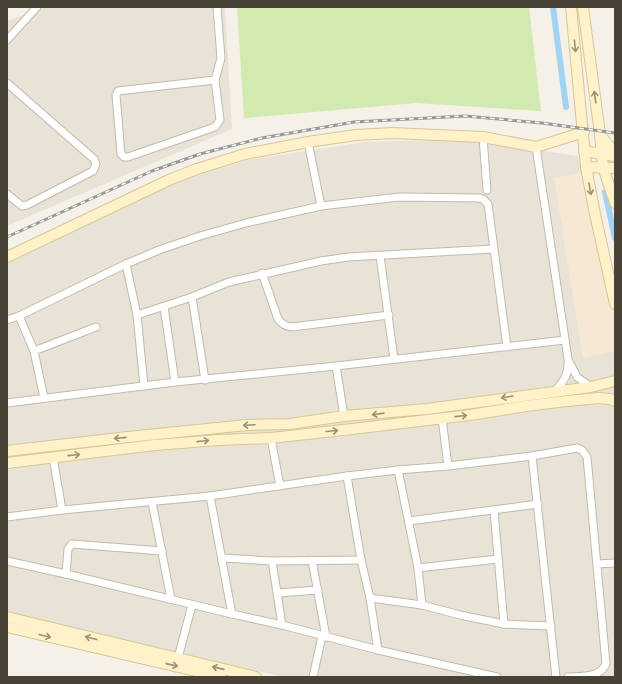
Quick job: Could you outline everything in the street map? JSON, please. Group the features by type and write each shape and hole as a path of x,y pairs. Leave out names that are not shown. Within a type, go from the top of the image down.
{"street":[{"path":"7,40 37,7"},
{"path":"215,80 118,91 116,95 121,154 124,157 128,157 215,127 220,120 215,80 221,58 217,7"},
{"path":"571,7 584,132 586,166 615,304"},
{"path":"583,7 603,167 615,200"},
{"path":"7,83 94,158 96,164 93,171 27,205 22,206 7,194"},
{"path":"582,118 598,118"},
{"path":"7,257 184,174 245,154 356,135 392,133 483,137 536,147 584,132"},
{"path":"600,134 615,152"},
{"path":"483,137 487,190"},
{"path":"308,142 321,206"},
{"path":"536,147 569,368 567,376 555,391"},
{"path":"584,151 615,156"},
{"path":"586,166 615,168"},
{"path":"7,320 19,316 126,264 159,250 200,236 254,221 321,206 399,197 478,198 483,199 488,204 507,347"},
{"path":"137,315 192,298 229,282 262,273 321,261 348,257 494,249"},
{"path":"380,256 394,359"},
{"path":"126,264 137,315 144,386"},
{"path":"262,273 278,319 286,326 292,327 389,315"},
{"path":"192,298 205,380"},
{"path":"164,307 175,382"},
{"path":"19,316 34,350 44,398"},
{"path":"34,350 96,328"},
{"path":"7,402 175,382 336,366 565,340"},
{"path":"568,359 577,377 591,387"},
{"path":"336,366 344,416"},
{"path":"7,451 247,425 290,424 344,416 427,408 591,387 615,381"},
{"path":"525,395 526,406"},
{"path":"7,462 156,445 271,438 598,398 615,401"},
{"path":"442,418 448,466"},
{"path":"154,435 156,445"},
{"path":"271,438 280,486"},
{"path":"7,517 62,510 210,496 347,476 532,456 577,448 585,452 587,457 606,664 603,670 596,674 568,677"},
{"path":"532,456 556,677"},
{"path":"53,457 62,510"},
{"path":"398,470 418,568 422,604"},
{"path":"347,476 361,560 370,598 378,650"},
{"path":"210,496 223,558 232,614"},
{"path":"152,502 171,599"},
{"path":"409,521 538,504"},
{"path":"494,511 504,624"},
{"path":"66,574 68,549 72,544 162,551"},
{"path":"223,558 272,561 361,560"},
{"path":"418,568 498,559"},
{"path":"312,560 318,590 324,636 313,677"},
{"path":"7,561 192,605 282,624 474,675 498,677"},
{"path":"272,561 282,624"},
{"path":"597,564 615,563"},
{"path":"278,593 318,590"},
{"path":"370,598 422,604 460,615 504,624 551,626"},
{"path":"178,658 192,605"},
{"path":"7,617 256,677"},
{"path":"7,627 221,677"}],"shaded area":[{"path":"46,7 225,7 232,129 7,226 7,21"},
{"path":"442,140 489,143 578,156 615,319 615,677 283,677 7,613 7,260 182,180 248,160 365,142"},
{"path":"589,171 615,293 615,351 583,358 554,178"}],"green space":[{"path":"237,7 529,7 541,111 416,103 244,118"}],"waterway":[{"path":"553,7 566,107"},
{"path":"605,192 615,238"}],"railway":[{"path":"7,237 152,171 200,154 262,138 354,122 465,116 542,123 615,133"}]}
